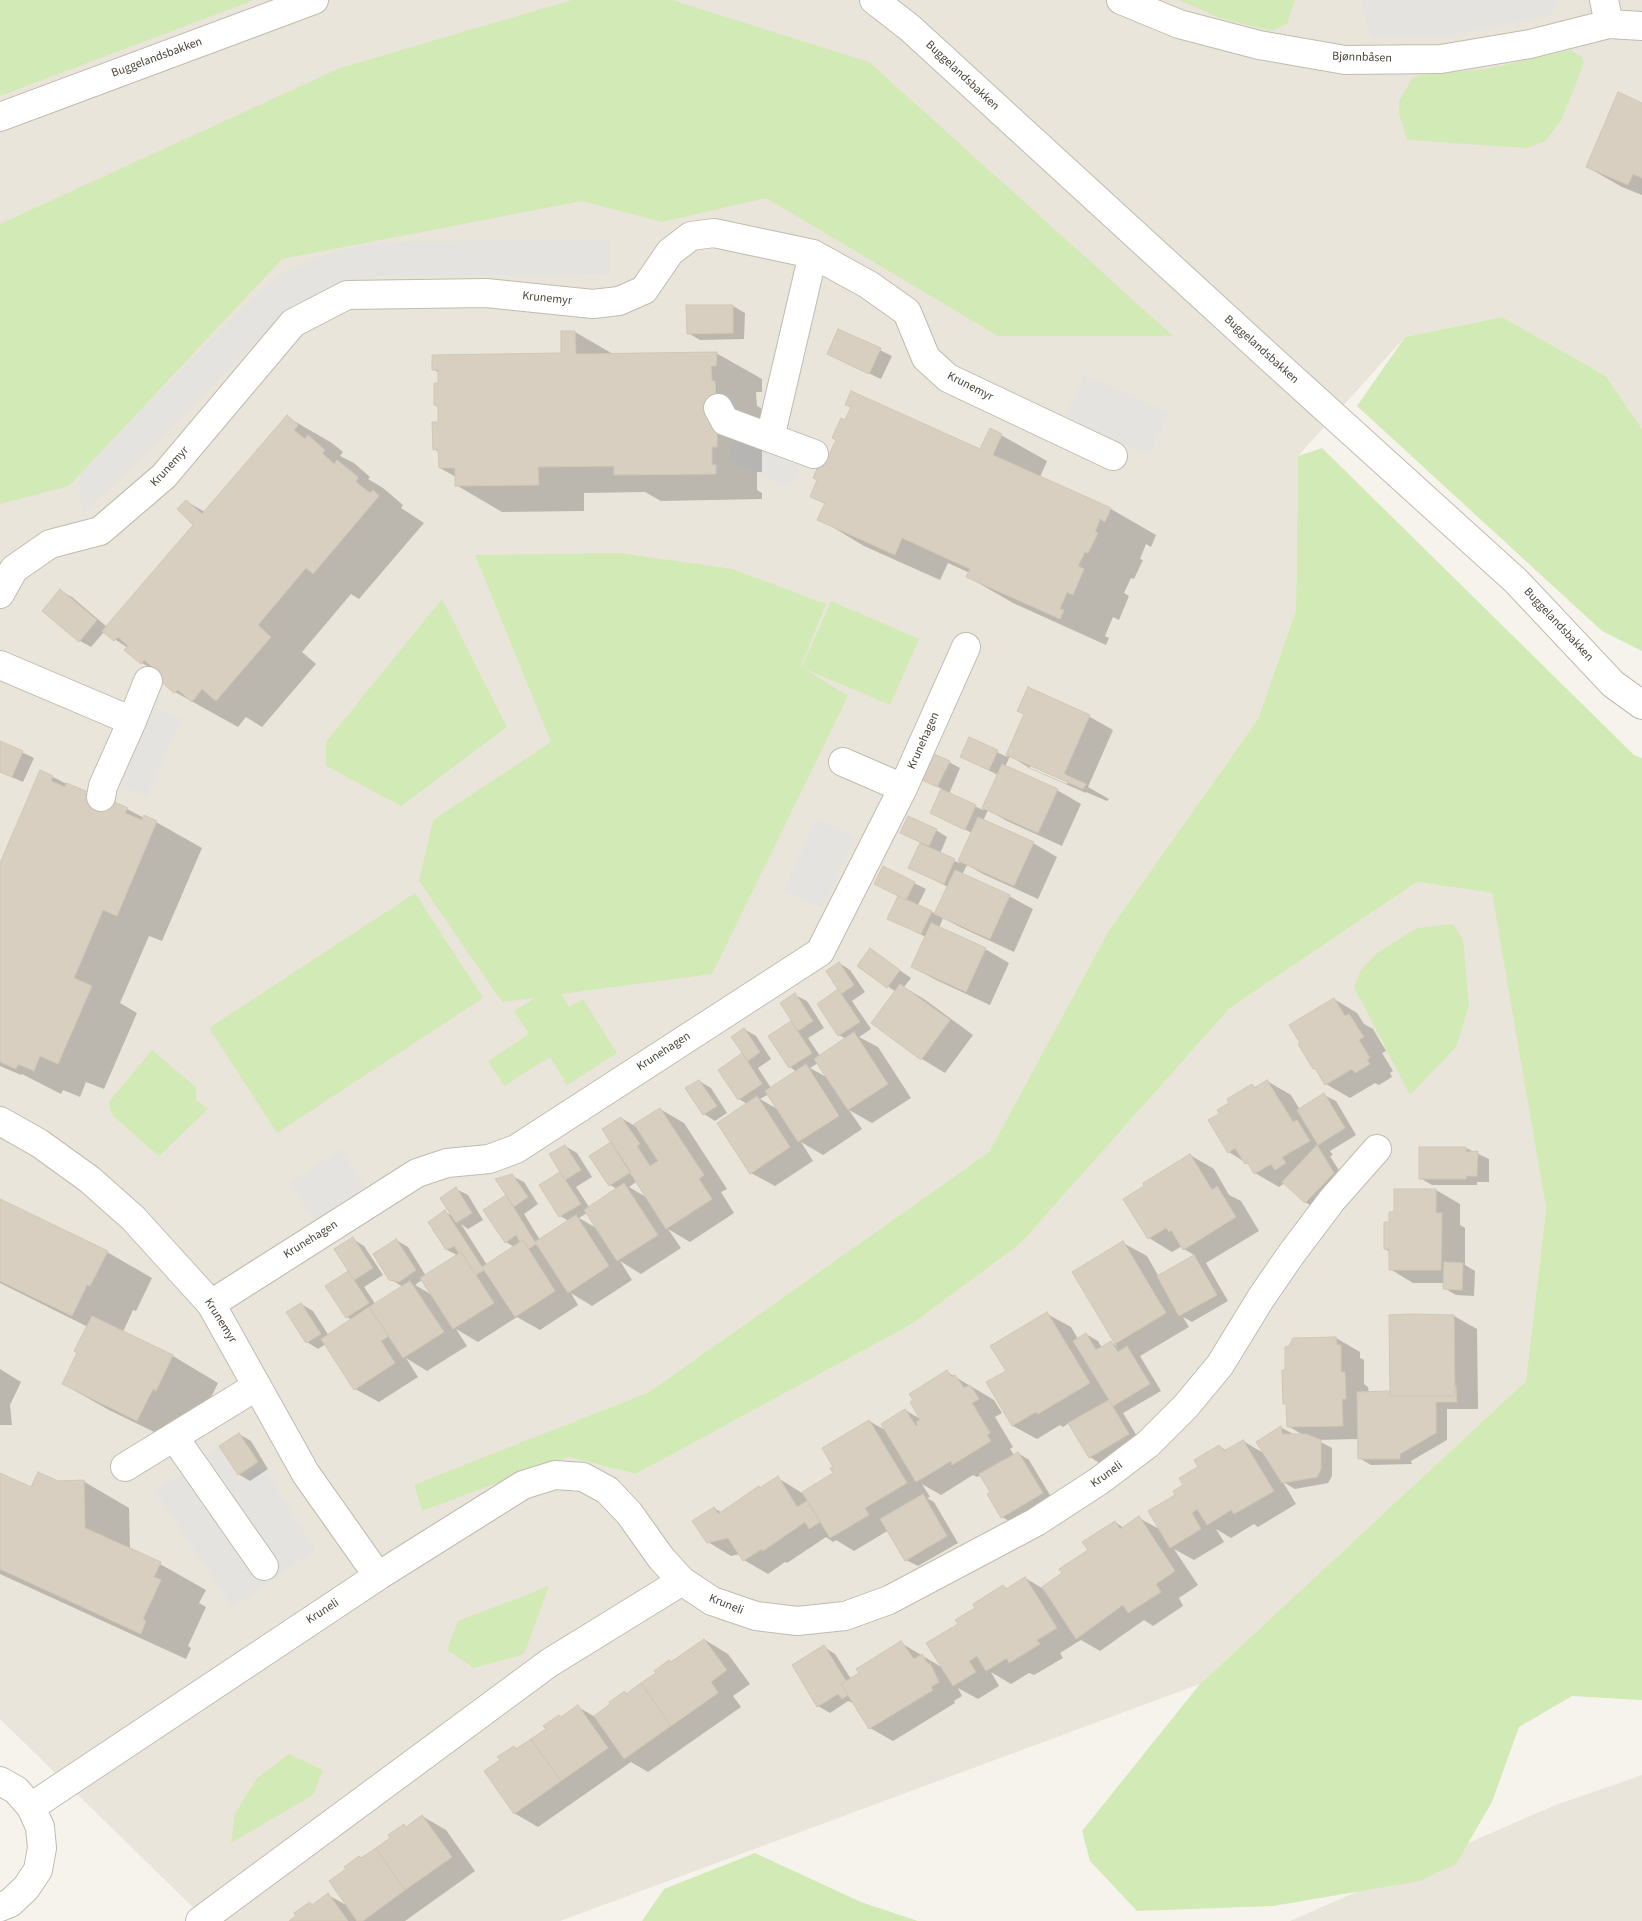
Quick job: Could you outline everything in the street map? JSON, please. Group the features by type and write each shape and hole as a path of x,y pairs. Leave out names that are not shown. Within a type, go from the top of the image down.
{"street":[{"name":"Buggelandsbakken","path":"0,117 314,0"},
{"name":"Buggelandsbakken","path":"874,0 910,28 1269,358 1510,576 1613,684 1642,705"},
{"name":"Bjønnbåsen","path":"1121,0 1179,24 1259,44 1345,60 1441,60 1530,44 1606,12 1642,26"},
{"name":"Krunemyr","path":"0,594 14,569 50,544 100,530 164,476 293,323 347,295 486,293 593,304 619,301 644,290 670,252 691,236 714,233 814,254 869,285 907,312 926,358 948,378 1113,456"},
{"path":"770,438 814,254"},
{"path":"718,408 724,421 814,454"},
{"name":"Krunehagen","path":"211,1304 417,1173 447,1163 489,1159 516,1149 820,952 903,788 966,647"},
{"path":"0,665 132,721"},
{"path":"101,797 102,786 148,681"},
{"path":"843,762 903,788"},
{"name":"Krunemyr","path":"0,1121 39,1143 89,1179 133,1218 211,1304 306,1474 378,1576"},
{"name":"Kruneli","path":"31,1807 378,1576 523,1485 555,1475 583,1478 607,1490 629,1513 660,1558 682,1581 712,1601 756,1616 796,1621 845,1616 889,1600 1036,1522 1099,1481 1148,1444 1186,1406 1220,1365 1261,1298 1292,1253 1332,1200 1377,1149"},
{"path":"125,1468 257,1386"},
{"path":"174,1437 264,1566"},
{"path":"200,1921 549,1663 682,1581"},
{"path":"0,1781 16,1790 31,1807 40,1827 42,1848 38,1870 26,1888 10,1902 0,1907"}],"shaded area":[{"path":"0,0 1642,0 1642,429 1606,376 1502,317 1405,337 1298,456 1296,610 1258,719 1109,930 989,1152 649,1392 414,1486 422,1511 568,1457 636,1474 912,1324 1020,1244 1230,1008 1417,882 1492,893 1546,1208 1526,1381 1200,1684 560,1921 207,1921 0,1719"},
{"path":"1361,0 1558,0 1549,16 1444,36 1371,36"},
{"path":"610,239 610,274 383,276 351,281 294,304 82,515 79,476 254,295 285,272 318,257 356,246 391,242"},
{"path":"1084,375 1169,412 1149,455 1065,418"},
{"path":"740,428 804,456 790,487 727,460"},
{"path":"149,705 181,719 147,797 115,783"},
{"path":"816,820 855,838 822,908 784,890"},
{"path":"341,1149 365,1187 314,1220 290,1183"},
{"path":"218,1447 239,1479 262,1465 315,1550 233,1608 155,1491"},
{"path":"1642,1775 1642,1921 1290,1921 1553,1806"}],"green space":[{"path":"0,0 254,0 0,96"},
{"path":"572,0 672,0 869,62 1173,336 998,336 766,198 662,222 582,201 282,259 69,486 0,504 0,224 340,68"},
{"path":"1179,0 1295,0 1287,24 1271,31 1220,18"},
{"path":"1571,50 1582,57 1584,63 1561,121 1545,141 1527,148 1407,140 1399,113 1399,101 1412,79 1420,75 1487,69"},
{"path":"1502,317 1606,376 1642,429 1642,651 1602,631 1357,406 1405,337"},
{"path":"1322,448 1634,755 1642,758 1642,1700 1572,1696 1519,1727 1492,1802 1456,1864 1420,1881 1273,1906 1137,1911 1090,1861 1082,1831 1200,1684 1526,1381 1546,1208 1492,893 1417,882 1230,1008 1020,1244 912,1324 636,1474 568,1457 422,1511 414,1485 649,1392 989,1152 1109,930 1258,719 1296,610 1298,456"},
{"path":"620,553 733,569 826,604 802,667 831,601 919,639 890,705 805,669 848,696 712,974 561,994 569,1007 583,999 617,1053 567,1085 550,1057 504,1086 488,1061 529,1034 514,1011 535,998 502,1002 419,881 433,820 551,742 475,555"},
{"path":"442,599 507,727 401,806 326,766 326,742"},
{"path":"415,893 483,998 277,1133 209,1028"},
{"path":"1453,924 1463,940 1469,1006 1456,1047 1410,1095 1354,987 1361,970 1377,953 1417,928"},
{"path":"152,1050 196,1087 196,1100 208,1109 159,1156 112,1115 109,1102"},
{"path":"549,1586 524,1654 474,1668 447,1650 458,1621"},
{"path":"289,1754 323,1770 313,1795 231,1843 235,1814 257,1778"},
{"path":"755,1853 861,1902 918,1921 642,1921 664,1889"}],"building":[{"path":"1618,92 1642,103 1642,178 1633,174 1628,185 1586,167"},
{"path":"686,305 733,305 733,333 687,334"},
{"path":"838,329 881,348 869,374 827,354"},
{"path":"561,331 575,331 576,354 717,352 716,366 711,366 712,381 715,381 717,419 717,447 712,447 712,465 716,465 716,474 614,475 614,466 538,467 539,485 455,486 455,468 439,468 438,449 433,450 432,422 438,422 438,406 434,405 434,383 438,383 438,370 432,370 432,355 561,353"},
{"path":"851,391 980,449 990,428 1002,434 993,455 1111,508 1105,522 1100,519 1095,532 1098,533 1088,553 1085,552 1078,566 1084,569 1073,595 1067,592 1060,609 1064,610 1060,619 966,577 970,569 902,538 895,555 817,520 825,503 810,497 817,480 813,478 824,452 829,455 836,440 832,438 841,418 845,420 851,407 845,405"},
{"path":"287,415 298,425 294,430 305,439 308,435 325,450 322,453 334,464 337,460 358,477 356,482 370,493 373,490 379,496 313,574 306,568 258,625 271,637 216,701 202,689 192,702 178,690 174,693 153,675 157,671 144,660 141,664 124,650 128,646 118,637 114,641 102,631 193,525 177,509 186,500 202,514"},
{"path":"60,589 97,620 79,642 42,611"},
{"path":"1028,687 1090,715 1064,774 1086,784 1083,789 1006,755 1024,714 1017,711"},
{"path":"969,737 998,750 989,770 960,757"},
{"path":"0,741 23,751 12,777 0,772"},
{"path":"934,754 950,761 937,787 922,780"},
{"path":"1002,764 1058,789 1038,833 982,808"},
{"path":"40,770 53,776 51,781 65,787 66,783 86,791 85,795 101,802 103,797 128,808 125,813 142,820 144,815 157,821 117,916 103,910 74,978 92,986 58,1064 40,1056 34,1071 18,1064 16,1069 0,1062 0,863"},
{"path":"941,789 976,805 965,830 930,813"},
{"path":"908,816 937,829 929,846 900,833"},
{"path":"978,817 1034,842 1014,886 958,861"},
{"path":"920,843 955,859 944,884 908,868"},
{"path":"883,866 915,882 906,900 874,884"},
{"path":"955,870 1010,895 990,939 934,914"},
{"path":"898,896 932,911 921,934 887,919"},
{"path":"931,923 986,948 966,992 911,967"},
{"path":"870,948 900,970 887,988 857,966"},
{"path":"839,962 854,985 841,994 826,971"},
{"path":"900,984 950,1020 921,1060 871,1023"},
{"path":"838,989 860,1022 838,1036 817,1004"},
{"path":"795,993 813,1021 798,1031 780,1003"},
{"path":"1334,998 1345,1016 1349,1014 1364,1037 1359,1040 1370,1058 1367,1060 1370,1064 1355,1073 1352,1069 1325,1085 1298,1044 1300,1043 1289,1025"},
{"path":"791,1021 812,1053 789,1068 768,1036"},
{"path":"744,1028 760,1052 748,1061 731,1037"},
{"path":"854,1032 888,1084 848,1110 814,1059"},
{"path":"742,1053 762,1084 738,1100 718,1070"},
{"path":"806,1064 839,1116 798,1142 765,1091"},
{"path":"699,1080 717,1106 703,1115 685,1088"},
{"path":"1267,1080 1293,1122 1297,1120 1310,1141 1282,1157 1286,1163 1275,1170 1271,1164 1254,1174 1248,1163 1245,1164 1235,1148 1228,1153 1208,1120 1219,1114 1217,1110 1229,1103 1227,1099 1252,1084 1254,1088"},
{"path":"1324,1093 1345,1128 1318,1145 1297,1110"},
{"path":"757,1096 790,1147 750,1174 717,1123"},
{"path":"660,1108 704,1175 699,1179 712,1199 666,1229 602,1129 621,1117 640,1144 637,1146 650,1166 658,1161 634,1124"},
{"path":"611,1142 631,1172 609,1186 589,1156"},
{"path":"565,1145 581,1170 565,1180 549,1154"},
{"path":"1317,1145 1334,1173 1305,1203 1282,1182"},
{"path":"1419,1147 1466,1147 1466,1152 1478,1151 1477,1176 1466,1176 1466,1179 1419,1179"},
{"path":"1190,1154 1212,1190 1217,1186 1236,1217 1183,1250 1171,1230 1169,1232 1166,1228 1148,1239 1123,1199 1144,1186 1143,1183"},
{"path":"560,1172 581,1204 559,1217 539,1185"},
{"path":"512,1174 528,1197 514,1207 495,1179"},
{"path":"624,1183 658,1235 617,1261 584,1210"},
{"path":"456,1187 472,1213 456,1223 440,1198"},
{"path":"1394,1189 1436,1189 1436,1213 1442,1213 1441,1270 1389,1270 1389,1249 1384,1249 1384,1222 1389,1222 1389,1212 1394,1212"},
{"path":"506,1195 536,1244 528,1249 523,1240 520,1242 516,1235 505,1243 483,1210"},
{"path":"0,1199 108,1251 90,1286 87,1285 72,1316 0,1281"},
{"path":"445,1210 484,1270 476,1275 461,1252 459,1253 454,1246 446,1250 428,1222"},
{"path":"576,1215 609,1266 568,1293 535,1242"},
{"path":"353,1237 373,1268 354,1280 334,1249"},
{"path":"396,1239 416,1270 399,1282 389,1280 373,1254"},
{"path":"523,1240 555,1291 515,1317 482,1267"},
{"path":"1123,1241 1166,1313 1115,1344 1072,1272"},
{"path":"461,1252 494,1303 453,1329 420,1278"},
{"path":"1194,1255 1217,1295 1179,1316 1157,1276"},
{"path":"1444,1262 1463,1263 1462,1290 1443,1289"},
{"path":"348,1271 369,1303 346,1318 325,1286"},
{"path":"410,1281 444,1332 403,1358 369,1307"},
{"path":"301,1303 321,1334 306,1343 286,1312"},
{"path":"369,1307 389,1336 381,1341 395,1363 354,1390 321,1339"},
{"path":"1047,1312 1090,1383 1038,1414 1036,1412 1012,1426 986,1382 1006,1371 990,1346"},
{"path":"1389,1315 1454,1315 1455,1396 1390,1396"},
{"path":"92,1316 173,1355 156,1391 153,1389 137,1421 62,1384 77,1353 74,1351"},
{"path":"1086,1333 1096,1350 1111,1341 1118,1352 1127,1346 1150,1384 1113,1406 1073,1341"},
{"path":"1336,1337 1337,1345 1341,1345 1341,1372 1345,1372 1346,1399 1342,1399 1343,1426 1287,1427 1286,1404 1283,1404 1282,1370 1285,1370 1285,1347 1289,1346 1293,1338"},
{"path":"947,1370 952,1377 955,1375 964,1388 970,1385 979,1399 972,1403 990,1433 987,1435 991,1441 952,1465 951,1461 916,1482 881,1424 905,1409 916,1426 918,1425 916,1422 920,1420 910,1402 913,1400 909,1394"},
{"path":"1455,1386 1457,1402 1436,1402 1436,1433 1400,1454 1400,1459 1358,1459 1357,1392 1390,1391 1390,1396 1455,1396"},
{"path":"1109,1400 1129,1434 1089,1458 1068,1423"},
{"path":"869,1420 907,1483 865,1508 869,1515 830,1538 802,1492 833,1473 830,1468 833,1467 822,1448"},
{"path":"1281,1426 1282,1434 1306,1434 1321,1440 1321,1469 1317,1477 1282,1483 1256,1442"},
{"path":"239,1433 258,1462 238,1475 219,1446"},
{"path":"1243,1440 1274,1491 1234,1514 1231,1510 1207,1525 1197,1509 1192,1513 1201,1529 1170,1548 1148,1511 1175,1495 1173,1491 1183,1485 1179,1478 1198,1467 1194,1460 1219,1445 1224,1451"},
{"path":"1018,1452 1043,1493 1001,1518 987,1494 990,1492 979,1474"},
{"path":"38,1472 58,1481 84,1480 85,1528 161,1562 154,1577 161,1580 143,1619 146,1621 141,1634 0,1569 0,1473 31,1487"},
{"path":"778,1476 797,1507 807,1501 820,1522 809,1529 805,1522 763,1551 762,1549 743,1561 728,1538 707,1543 692,1521 714,1507 718,1514 759,1486 760,1488"},
{"path":"923,1494 947,1536 905,1561 880,1519"},
{"path":"1139,1516 1175,1571 1156,1584 1161,1592 1128,1613 1123,1605 1076,1639 1042,1587 1062,1573 1059,1569 1088,1550 1082,1542 1115,1521 1120,1529"},
{"path":"1025,1577 1057,1628 1037,1640 1040,1644 1009,1663 1007,1658 986,1671 977,1656 969,1661 976,1672 953,1686 926,1643 958,1624 955,1620 975,1608 973,1604 1003,1585 1006,1589"},
{"path":"704,1639 727,1670 711,1682 718,1693 671,1726 641,1683 656,1673 654,1671 669,1660 671,1662"},
{"path":"901,1641 914,1659 922,1654 928,1664 930,1663 939,1682 931,1687 933,1690 869,1729 841,1684 859,1673 856,1669"},
{"path":"824,1645 846,1681 841,1684 848,1695 842,1699 838,1694 817,1707 792,1665"},
{"path":"641,1683 671,1726 624,1759 594,1716 610,1704 609,1702 625,1691 626,1694"},
{"path":"578,1705 608,1748 561,1781 531,1739 546,1729 543,1726 559,1715 561,1717"},
{"path":"531,1739 561,1781 514,1814 484,1771 500,1760 497,1757 514,1746 516,1749"},
{"path":"422,1815 452,1857 405,1890 376,1848 390,1838 388,1835 404,1824 406,1827"},
{"path":"376,1848 405,1890 363,1921 357,1921 329,1881 346,1869 344,1867 359,1856 361,1858"},
{"path":"328,1893 348,1921 289,1921 296,1916 294,1913 310,1902 312,1905"}]}
